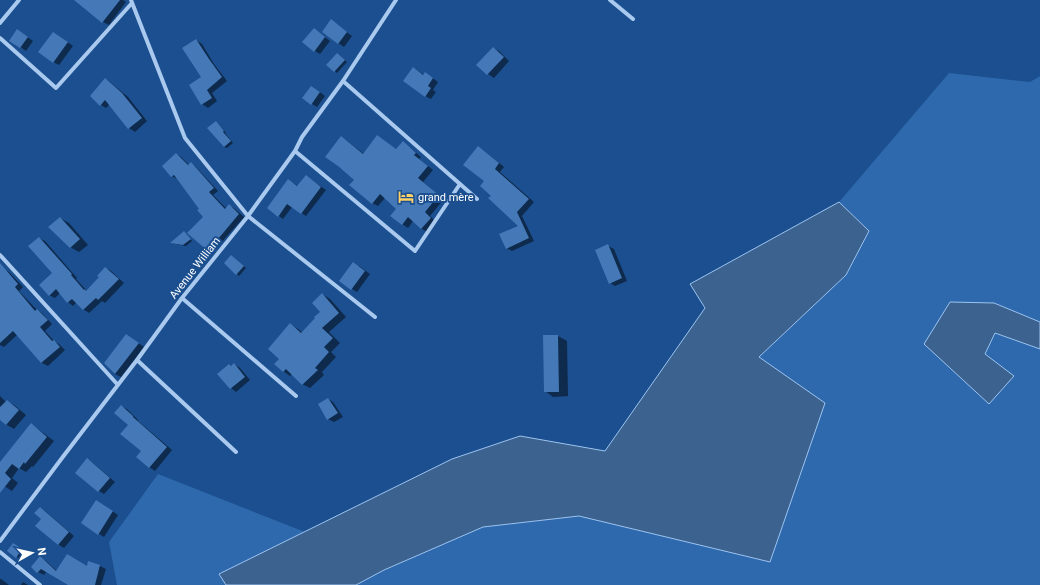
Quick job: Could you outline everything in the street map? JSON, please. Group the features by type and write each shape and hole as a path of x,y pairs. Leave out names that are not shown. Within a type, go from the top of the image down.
{"street":[{"path":"0,24 18,0"},
{"name":"Avenue William","path":"0,541 182,298 248,216 295,151 302,137 343,82 396,0"},
{"path":"610,0 633,19"},
{"path":"0,38 56,88 132,2 185,138 248,216 375,317"},
{"path":"343,82 477,199"},
{"path":"295,151 415,251 460,184"},
{"path":"0,254 118,385"},
{"path":"182,298 296,396"},
{"path":"137,360 236,452"},
{"path":"0,552 40,585"}],"shaded area":[{"path":"949,73 1030,82 1040,76 1040,322 994,303 985,354 995,333 1040,349 1040,585 356,585 384,570 483,527 579,516 770,561 759,357 846,275 869,231 839,202"},
{"path":"839,202 869,231 846,275 759,357 825,403 770,562 579,516 483,527 384,570 356,585 226,585 219,574 452,459 520,436 605,451 705,308 690,284"},
{"path":"950,302 994,303 1040,322 1040,349 995,333 985,354 1014,376 989,404 924,344"},
{"path":"158,474 305,532 220,574 226,585 117,585 109,542"}],"building":[{"path":"74,0 120,0 102,23"},
{"path":"331,19 347,32 338,44 322,32"},
{"path":"314,28 325,37 314,52 302,42"},
{"path":"17,29 28,37 20,48 9,41"},
{"path":"53,32 68,42 53,63 38,52"},
{"path":"196,39 222,77 207,90 212,98 201,105 189,85 201,77 182,48"},
{"path":"493,47 504,57 487,75 476,65"},
{"path":"337,53 345,60 334,72 326,65"},
{"path":"413,67 423,75 425,72 433,78 428,86 431,88 425,97 403,81"},
{"path":"105,78 122,93 142,118 128,129 105,100 100,106 90,96"},
{"path":"311,86 320,92 311,105 302,98"},
{"path":"216,121 231,141 224,147 207,128"},
{"path":"377,135 396,149 403,141 416,153 414,155 428,166 418,178 439,195 425,212 431,218 421,229 408,217 402,225 390,216 396,209 380,194 372,204 349,185 354,180 325,157 341,136 363,154"},
{"path":"478,146 499,163 495,169 529,199 517,212 529,238 506,249 499,234 518,226 488,198 491,196 480,186 484,181 463,165"},
{"path":"176,153 188,165 191,162 214,188 209,192 225,209 229,204 239,214 208,251 187,233 203,217 197,210 199,209 174,175 171,177 162,166"},
{"path":"306,175 321,187 301,214 287,204 278,217 267,208 288,179 297,186"},
{"path":"60,217 80,239 70,248 48,227"},
{"path":"184,231 191,239 183,245 170,243"},
{"path":"39,237 72,274 71,275 84,290 85,289 86,291 99,277 97,276 105,267 119,279 98,300 96,298 83,310 72,299 67,303 56,289 49,296 39,285 52,273 28,246"},
{"path":"608,244 622,278 609,284 595,250"},
{"path":"231,255 244,266 236,275 224,263"},
{"path":"353,262 365,271 351,290 339,281"},
{"path":"0,263 18,284 15,287 35,311 37,309 48,320 40,327 52,341 54,340 60,347 41,363 13,331 0,343"},
{"path":"322,293 339,313 322,328 333,338 324,347 329,352 315,368 318,370 302,385 286,369 283,372 274,364 279,359 268,349 290,323 301,333 320,312 312,303"},
{"path":"126,334 139,343 115,374 104,363"},
{"path":"543,335 558,335 559,392 544,392"},
{"path":"234,363 245,377 230,389 217,374 229,364 231,366"},
{"path":"328,398 338,413 327,420 318,404"},
{"path":"7,400 19,410 6,425 0,420 0,407"},
{"path":"121,405 167,447 149,468 136,457 141,451 120,434 128,425 114,413"},
{"path":"31,423 47,437 25,464 24,462 19,469 12,464 5,473 11,479 0,493 0,462"},
{"path":"87,458 110,478 98,492 75,473"},
{"path":"96,500 113,511 98,535 81,523"},
{"path":"40,507 69,532 58,545 35,526 41,519 34,513"},
{"path":"13,543 22,549 16,558 7,551"},
{"path":"67,554 87,566 88,561 100,565 95,585 68,585 41,569 37,573 31,567 40,556 56,571"}],"place":[{"name":"grand mère","path":"406,197"}]}
